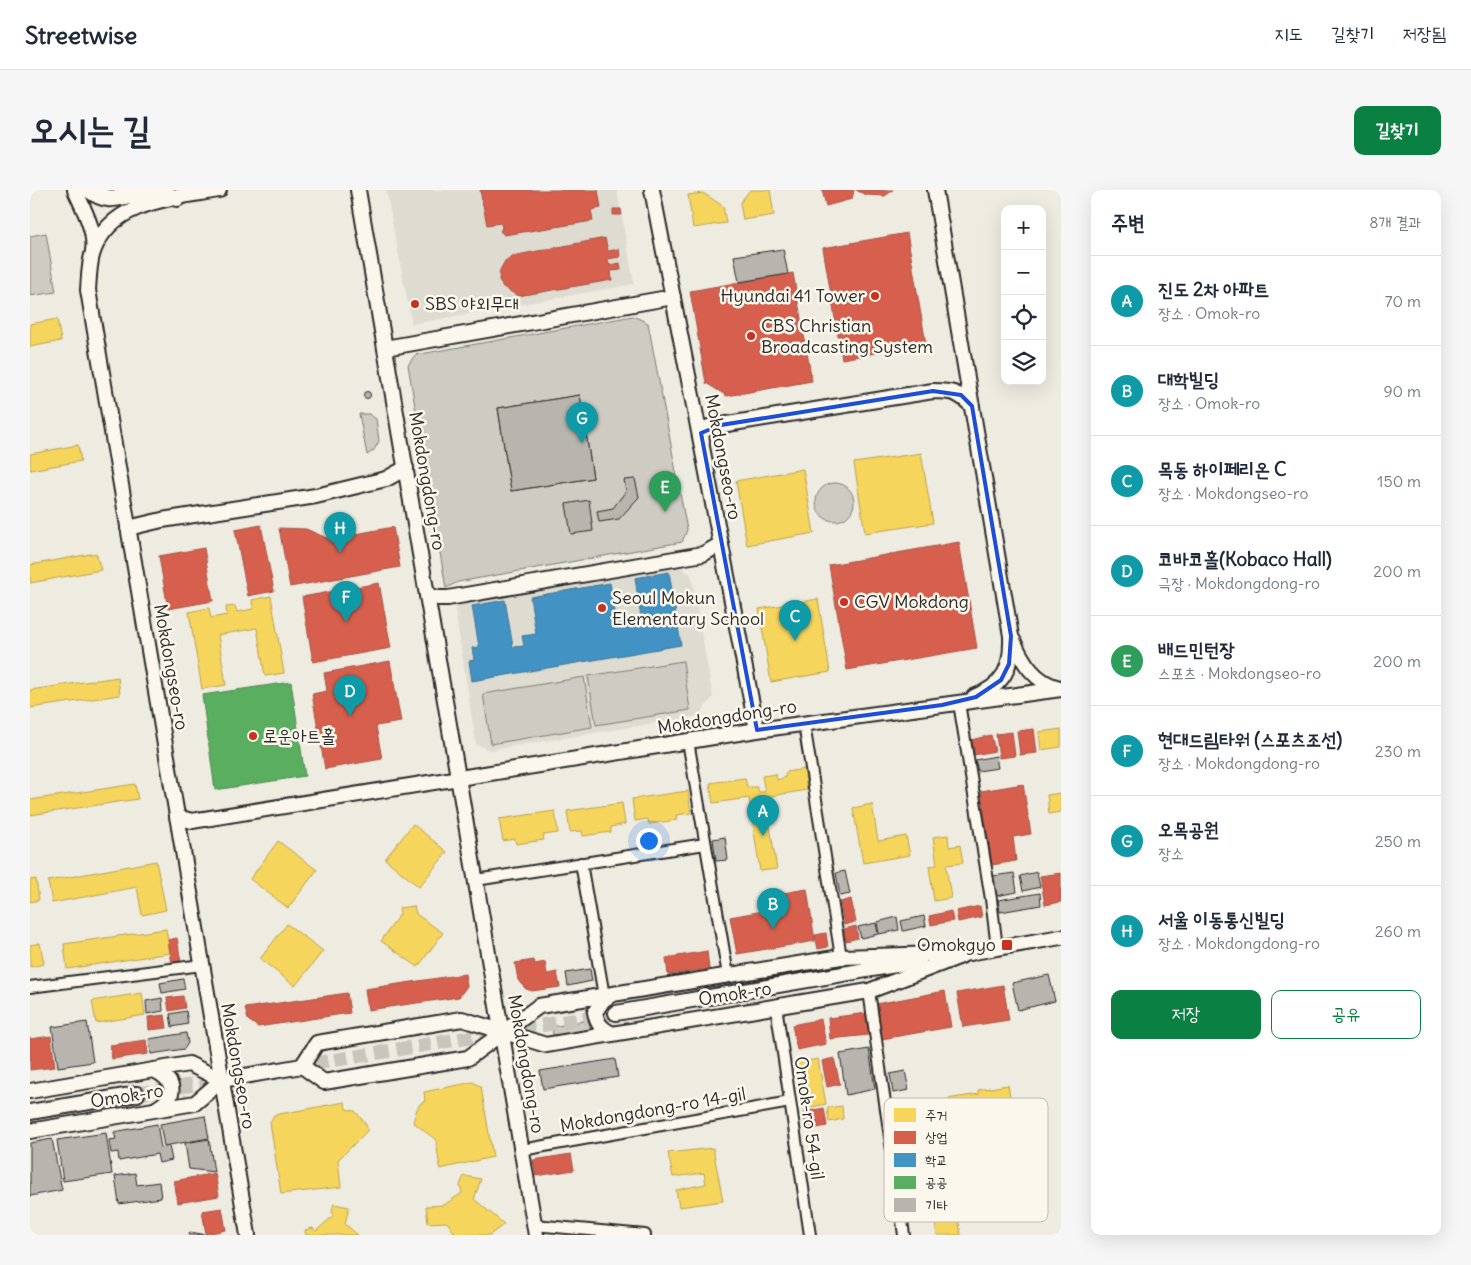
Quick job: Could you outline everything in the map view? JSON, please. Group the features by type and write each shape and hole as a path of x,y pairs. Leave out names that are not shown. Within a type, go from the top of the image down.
{"main road":[{"path":"75,190 91,229 94,245 93,252"},
{"path":"90,190 95,195 108,199 148,192 176,198"},
{"name":"Mokdongseo-ro","path":"219,190 152,202 129,211 113,223 103,233 93,252 88,290 248,1235"},
{"name":"Mokdongdong-ro","path":"358,190 535,1230"},
{"name":"Mokdongseo-ro","path":"652,190 758,730"},
{"name":"Mokdongdong-ro","path":"935,190 1011,636 1009,664 995,686 976,697 942,705"},
{"path":"385,348 673,297"},
{"path":"702,443 702,434 709,427 933,390 950,391 961,395 972,406"},
{"path":"128,528 162,520 316,496 386,479 406,468"},
{"path":"427,595 448,598 703,554 721,544"},
{"name":"Mokdongdong-ro","path":"1011,636 1031,671 1046,683 1061,689"},
{"name":"Mokdongdong-ro","path":"458,779 758,730 1061,689"},
{"path":"177,817 192,821 458,779"},
{"name":"Omok-ro","path":"616,1012 1061,937"},
{"name":"Omok-ro","path":"971,952 842,956 539,1006 501,1032 468,1058 324,1082 302,1066 317,1043 462,1019 501,1032 546,1045 869,991 971,952"},
{"path":"608,995 595,1012 597,1022 602,1029 612,1034"},
{"name":"Omok-ro","path":"30,1091 189,1064 222,1080 195,1103 30,1131"},
{"path":"222,1080 302,1066"},
{"path":"154,1070 171,1084 172,1092 166,1104 156,1110"},
{"name":"Omok-ro","path":"30,1112 136,1094"}],"street":[{"path":"959,703 996,948"},
{"path":"804,724 842,956"},
{"name":"Omok-ro","path":"688,741 728,975"},
{"path":"476,880 705,844"},
{"path":"582,863 608,995"},
{"path":"30,987 202,964"},
{"path":"869,991 884,1098"},
{"name":"Omok-ro 54-gil","path":"776,1006 810,1235"},
{"name":"Mokdongdong-ro 14-gil","path":"522,1150 790,1102"},
{"path":"902,1222 904,1235"},
{"name":"Mokdongdong-ro","path":"535,1230 645,1235"}],"highlighted area":[{"path":"933,391 961,395 972,406 1011,636 1009,664 1001,680 976,697 942,705 757,730 701,433 721,425"}],"shaded area":[{"path":"386,190 617,190 634,284 412,324"},
{"path":"46,233 56,292 30,296 30,236"},
{"path":"633,316 648,323 687,530 682,542 458,582 446,588 408,365 415,355"},
{"path":"359,414 369,414 376,419 379,441 374,450 367,455"},
{"path":"835,483 848,489 854,502 848,515 835,521 822,515 816,502 822,489"},
{"path":"679,566 691,575 713,697 698,716 490,750 476,744 454,603"},
{"path":"683,661 690,710 596,725 588,676"},
{"path":"584,677 592,727 491,744 483,694"},
{"path":"588,1020 591,1031 554,1041 552,1027"}],"building: 주거":[{"path":"750,190 770,190 774,215 743,220 740,203"},
{"path":"703,193 723,206 726,223 693,228 688,195"},
{"path":"57,319 61,341 30,347 30,324"},
{"path":"78,445 81,461 30,470 30,454"},
{"path":"921,453 933,523 865,533 854,463"},
{"path":"803,469 814,533 747,545 736,481"},
{"path":"96,553 101,570 30,583 30,565"},
{"path":"271,596 284,673 265,676 257,628 218,635 226,685 202,689 189,612 209,608 211,618 227,615 226,607 235,606 237,612 253,609 252,600"},
{"path":"818,599 830,672 771,682 759,609"},
{"path":"118,677 120,695 30,708 30,690"},
{"path":"1061,729 1061,747 1041,750 1039,732"},
{"path":"804,769 807,790 765,797 777,869 760,871 749,798 713,803 710,783 745,778 747,787 757,787 759,792 765,792 762,776 776,774 777,780 785,777 786,772"},
{"path":"135,784 138,799 30,815 30,800"},
{"path":"688,791 691,813 676,815 677,820 649,824 648,819 635,821 632,799"},
{"path":"1061,793 1061,812 1049,814 1047,795"},
{"path":"622,803 625,824 611,827 611,832 583,836 582,831 570,832 567,811"},
{"path":"872,804 878,841 906,836 910,855 863,863 853,808"},
{"path":"555,811 558,833 543,835 544,840 516,844 515,839 503,841 499,819"},
{"path":"413,824 447,852 419,887 385,859"},
{"path":"948,835 949,847 960,845 963,863 946,865 951,898 934,901 929,866 937,865 933,837"},
{"path":"278,841 317,870 288,908 250,879"},
{"path":"156,861 166,910 142,915 137,887 52,903 48,881"},
{"path":"36,879 39,900 30,902 30,880"},
{"path":"414,906 416,914 443,933 418,967 381,941 400,914 399,908"},
{"path":"287,924 323,951 295,986 260,959"},
{"path":"166,929 170,953 67,969 64,944"},
{"path":"40,943 44,964 30,967 30,945"},
{"path":"142,993 145,1015 96,1023 92,1001"},
{"path":"818,1059 826,1104 803,1109 796,1063"},
{"path":"473,1082 481,1087 493,1157 440,1169 436,1140 413,1122 417,1109 425,1101 424,1092"},
{"path":"1008,1085 1010,1098 953,1098 979,1094 978,1090"},
{"path":"345,1102 346,1109 355,1111 368,1130 338,1160 341,1187 281,1194 270,1122 274,1115"},
{"path":"842,1106 843,1119 829,1122 827,1108"},
{"path":"713,1148 723,1201 679,1207 676,1190 706,1184 704,1173 673,1177 668,1153"},
{"path":"464,1176 481,1179 474,1199 504,1224 490,1235 456,1235 447,1222 428,1223 426,1206 444,1205 462,1193 460,1185"},
{"path":"334,1204 349,1207 345,1224 358,1235 306,1235 305,1230 313,1228 316,1231 333,1216"},
{"path":"935,1222 959,1222 961,1235 937,1235"}],"building: 상업":[{"path":"480,190 598,190 601,208 591,210 593,221 504,235 500,231 502,228 501,223 487,225"},
{"path":"822,190 854,190 852,199 826,206"},
{"path":"856,190 893,190 885,196 866,195"},
{"path":"613,209 621,209 622,215 613,215"},
{"name":"Hyundai 41 Tower","path":"907,233 926,344 842,359 823,248"},
{"path":"605,238 608,251 619,249 620,257 608,259 609,265 620,263 621,270 611,271 612,280 518,296 503,287 499,280 500,270 505,261 512,256"},
{"name":"CBS Christian Broadcasting System","path":"793,273 812,381 727,396 706,383 690,291"},
{"path":"261,525 274,591 248,596 235,530"},
{"path":"393,527 400,567 290,587 279,528 306,529 329,539"},
{"path":"959,542 977,648 847,670 829,565"},
{"path":"204,548 213,601 168,609 159,556"},
{"path":"379,583 391,648 313,662 302,597"},
{"path":"390,661 401,722 376,726 382,759 325,769 312,694 327,691 324,673"},
{"path":"1034,729 1037,753 1020,755 1017,731"},
{"path":"1012,732 1015,756 999,758 996,734"},
{"path":"991,735 995,751 974,755 971,740"},
{"path":"1023,784 1031,834 1013,837 1016,861 992,865 981,791"},
{"path":"1061,873 1061,902 1045,905 1040,876"},
{"path":"807,889 815,941 737,954 730,917 774,909 771,895"},
{"path":"851,899 856,922 844,925 840,902"},
{"path":"980,906 982,917 958,922 956,911"},
{"path":"951,911 953,921 931,925 929,916"},
{"path":"856,926 858,938 846,941 844,929"},
{"path":"826,933 828,947 818,949 815,935"},
{"path":"177,938 181,963 172,964 168,940"},
{"path":"707,951 709,969 668,975 666,958"},
{"path":"534,960 535,964 545,962 547,974 557,972 560,987 532,991 526,989 521,984 518,980 515,963"},
{"path":"465,974 467,986 459,997 368,1010 365,989"},
{"path":"1003,985 1009,1020 963,1027 957,993"},
{"path":"945,991 951,1027 882,1039 876,1004"},
{"path":"347,993 350,1013 258,1027 248,1020 245,1008"},
{"path":"183,996 185,1008 169,1011 167,998"},
{"path":"867,1013 869,1035 830,1039 828,1018"},
{"path":"165,1015 167,1028 149,1030 148,1017"},
{"path":"821,1019 826,1044 797,1050 792,1025"},
{"path":"51,1036 55,1067 30,1070 30,1039"},
{"path":"146,1040 148,1054 112,1059 110,1045"},
{"path":"834,1058 840,1084 827,1087 822,1061"},
{"path":"824,1108 827,1126 806,1130 804,1112"},
{"path":"571,1154 574,1170 536,1176 533,1160"},
{"path":"215,1173 219,1196 178,1203 174,1181"},
{"path":"222,1208 226,1230 206,1234 202,1211"}],"building: 학교":[{"path":"669,572 681,645 472,681 469,661 474,660 472,648 479,647 472,606 505,600 513,647 524,646 522,636 536,634 530,597 610,583 617,622 641,618 635,578"}],"building: 공공":[{"name":"로운아트홀","path":"291,682 305,776 215,790 202,695"}],"building: 기타":[{"path":"783,249 788,274 739,282 734,256"},
{"path":"367,391 371,395 367,399 363,395"},
{"path":"580,395 593,478 511,491 498,408","holes":["571,407 581,469 520,479 510,417"]},
{"path":"580,395 593,478 511,491 498,408"},
{"path":"635,479 639,497 619,519 599,522 597,511 613,508 626,491 624,480"},
{"path":"589,500 593,531 571,534 566,504"},
{"path":"996,756 998,768 978,771 975,760"},
{"path":"725,837 728,860 716,861 713,839"},
{"path":"845,871 850,894 840,896 836,873"},
{"path":"1037,872 1040,887 1023,891 1020,876"},
{"path":"1014,873 1017,892 996,896 993,876"},
{"path":"1040,893 1041,905 1000,912 998,900"},
{"path":"924,916 926,926 903,931 901,921"},
{"path":"897,917 899,930 879,934 877,922"},
{"path":"876,923 878,934 861,938 858,927"},
{"path":"590,969 592,981 568,986 566,973"},
{"path":"1049,975 1055,1001 1018,1010 1012,983"},
{"path":"183,979 185,989 162,993 160,983"},
{"path":"162,998 163,1011 147,1014 146,1001"},
{"path":"186,1011 188,1024 172,1027 170,1014"},
{"path":"87,1022 93,1062 58,1067 52,1027"},
{"path":"186,1033 188,1043 184,1049 151,1054 149,1039"},
{"path":"869,1049 875,1089 846,1095 840,1054"},
{"path":"615,1059 618,1077 543,1089 540,1071"},
{"path":"905,1071 909,1090 893,1093 890,1074"},
{"path":"205,1116 209,1138 164,1146 160,1124"},
{"path":"157,1124 161,1148 169,1146 172,1160 159,1163 157,1154 119,1161 118,1152 111,1153 109,1140 116,1139 114,1132"},
{"path":"106,1133 112,1174 63,1181 57,1140"},
{"path":"52,1139 62,1190 30,1196 30,1143"},
{"path":"209,1139 214,1172 189,1169 185,1143"},
{"path":"135,1173 137,1185 159,1182 161,1198 119,1204 115,1176"},
{"path":"190,1232 207,1235 189,1235"}],"tunnel":[{"path":"293,1067 616,1013"},
{"path":"137,1094 227,1079"}],"place":[{"name":"Hyundai 41 Tower","path":"875,296"},
{"name":"SBS 야외무대","path":"415,304"},
{"name":"CBS Christian Broadcasting System","path":"751,336"},
{"name":"오목공원","path":"582,443"},
{"name":"배드민턴장","path":"665,512"},
{"name":"서울 이동통신빌딩","path":"340,553"},
{"name":"CGV Mokdong","path":"844,602"},
{"name":"Seoul Mokun Elementary School","path":"602,608"},
{"name":"현대드림타워 (스포츠조선)","path":"346,622"},
{"name":"목동 하이페리온 C","path":"795,641"},
{"name":"코바코홀(Kobaco Hall)","path":"350,716"},
{"name":"로운아트홀","path":"253,736"},
{"name":"진도 2차 아파트","path":"763,836"},
{"name":"대학빌딩","path":"773,929"},
{"name":"Omokgyo","path":"1007,945"}]}
